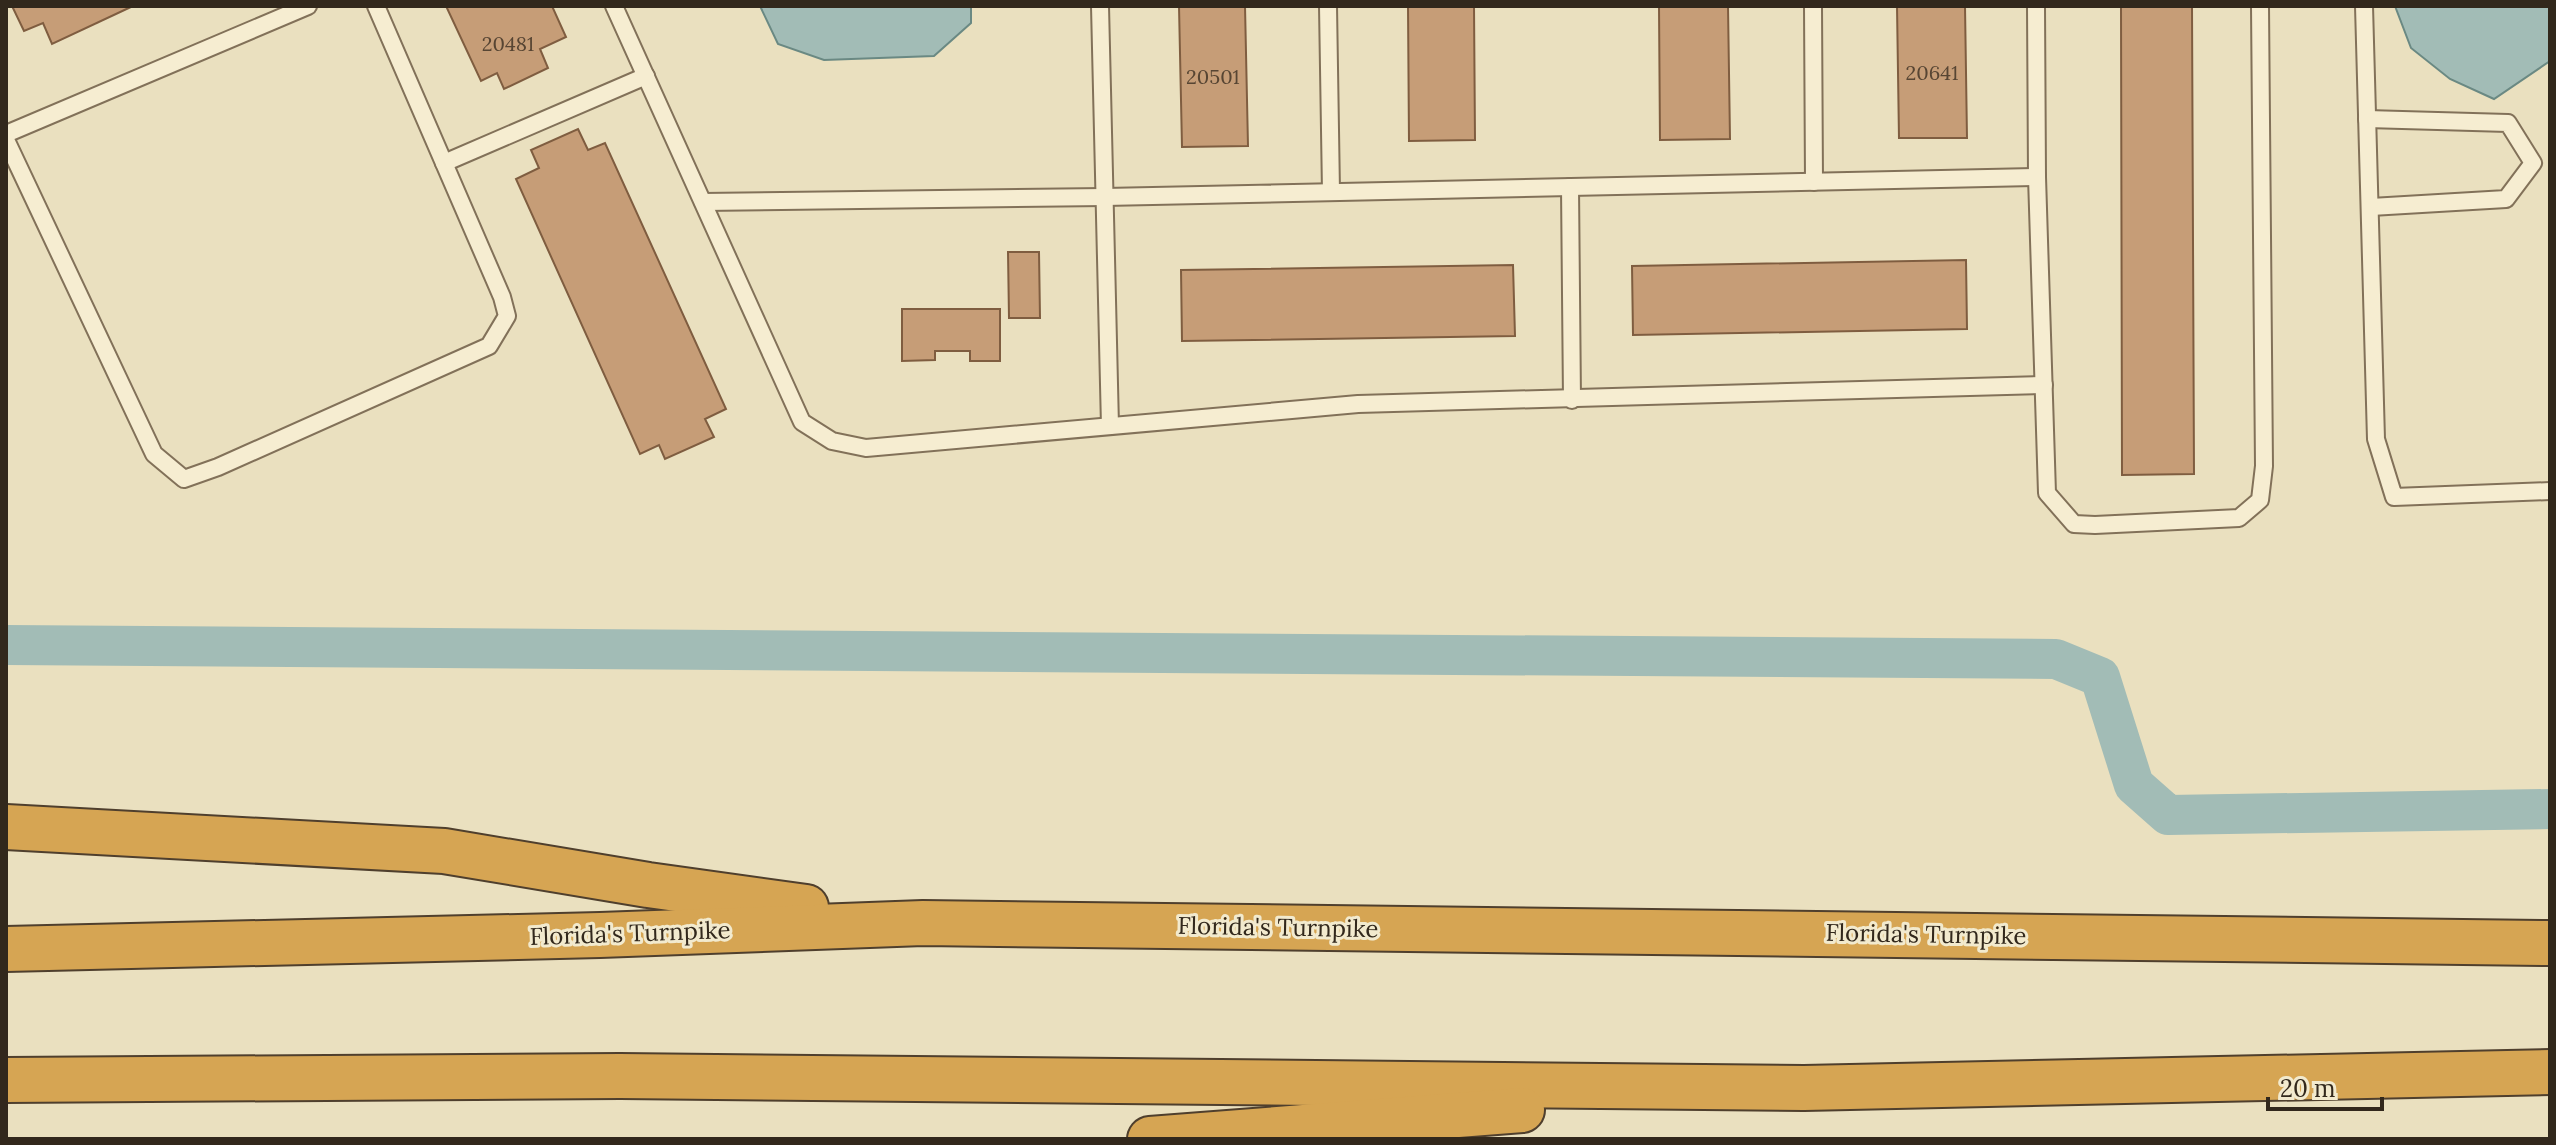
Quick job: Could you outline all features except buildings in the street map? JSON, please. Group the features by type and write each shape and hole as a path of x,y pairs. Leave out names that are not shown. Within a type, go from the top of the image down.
{"highway":[{"path":"6,827 444,851 648,885 923,923"},
{"name":"Florida's Turnpike","path":"6,949 600,935 923,923 2550,943"},
{"path":"6,1080 620,1076 1804,1088 2550,1072"},
{"path":"1150,1139 1804,1088"}],"lane":[{"path":"308,6 6,137 154,454 184,479 218,467 489,346 507,316 502,297 376,6"},
{"path":"614,6 802,422 832,441 866,448 1358,404 2044,385"},
{"path":"1100,6 1110,426"},
{"path":"1328,6 1331,192"},
{"path":"1813,6 1814,182"},
{"path":"2036,6 2037,177 2047,493 2074,524 2239,518 2260,500 2264,466 2260,6"},
{"path":"2364,6 2376,439 2394,497 2550,491"},
{"path":"444,163 646,76"},
{"path":"2367,119 2508,123 2533,163 2506,199 2371,207"},
{"path":"703,202 1105,197 2037,177"},
{"path":"1570,187 1572,400"}],"water":[{"path":"760,6 971,6 971,23 934,56 824,60 778,44"},
{"path":"2395,6 2550,6 2550,61 2494,99 2450,79 2411,48"}],"waterway":[{"path":"6,645 2056,659 2100,677 2134,785 2168,815 2550,809"}]}
